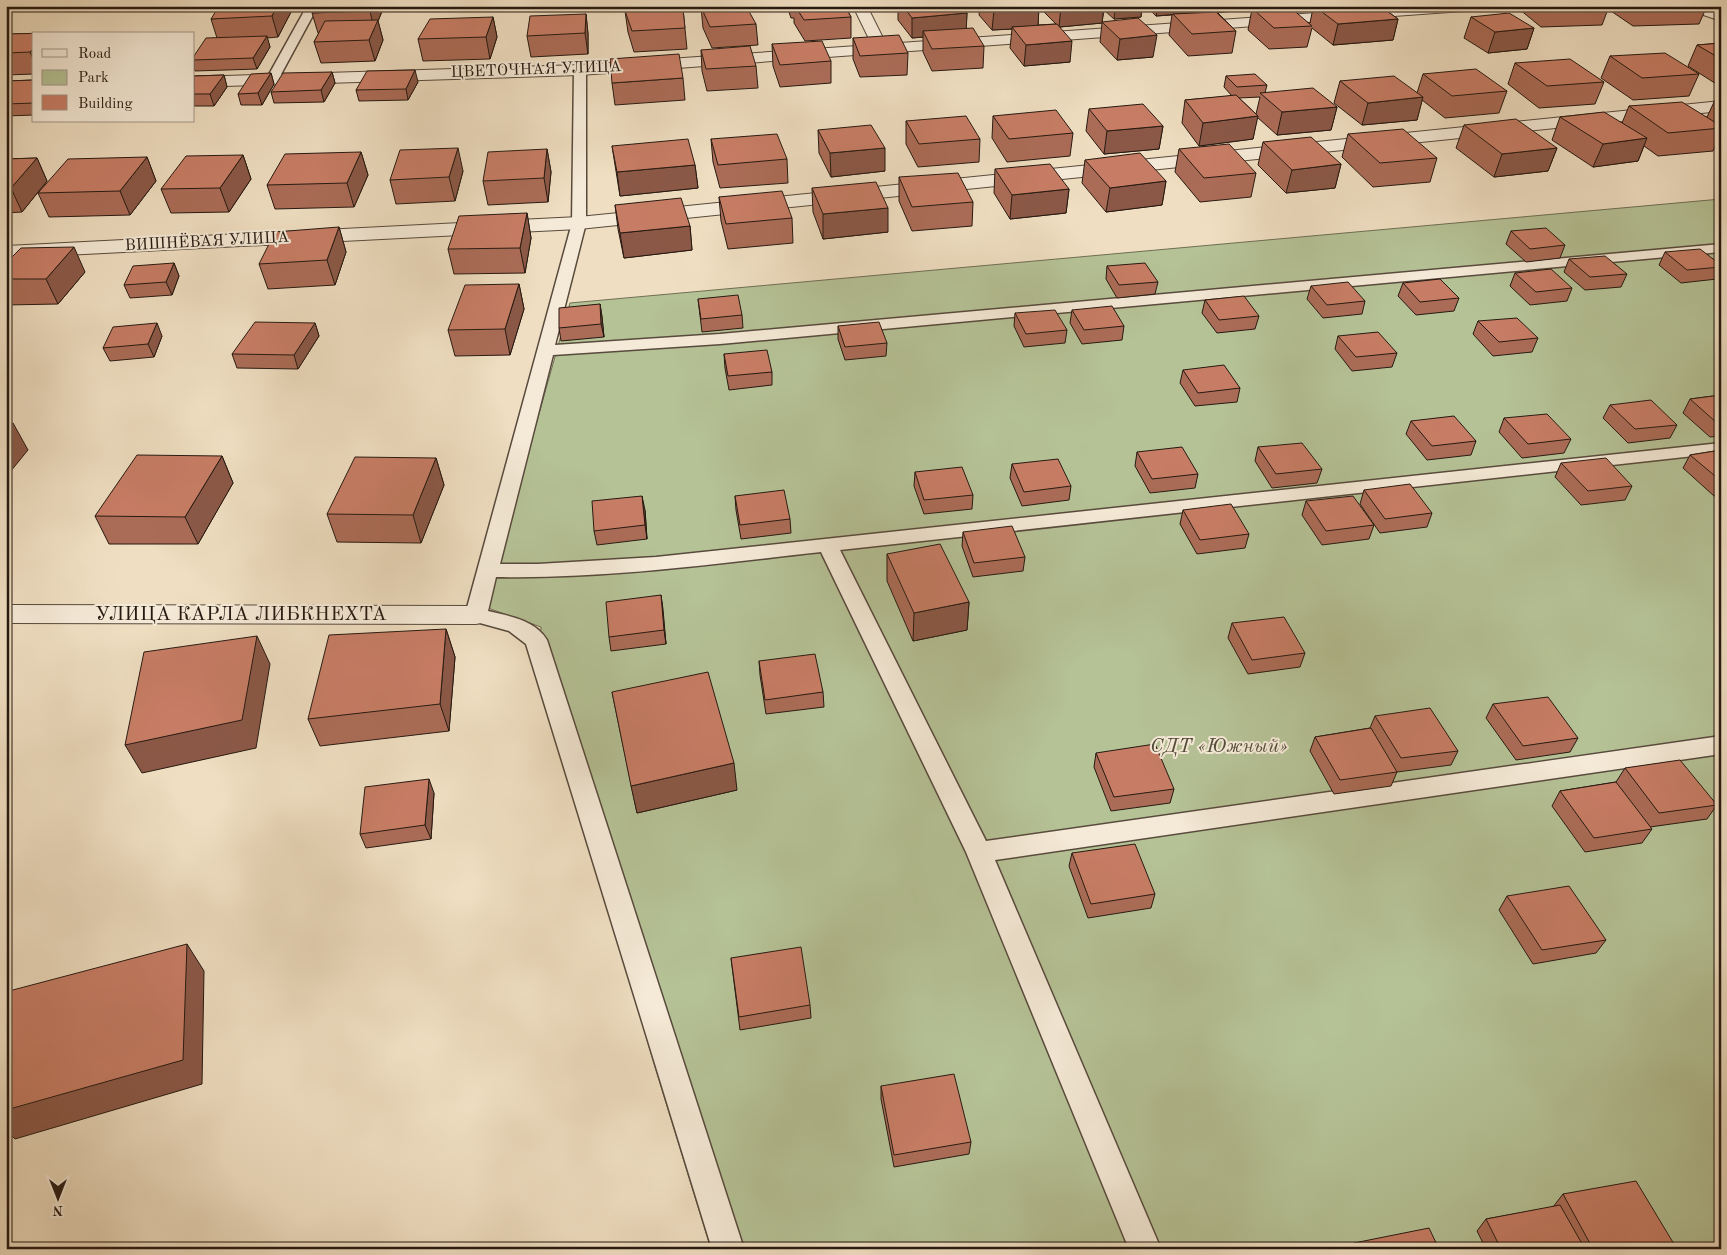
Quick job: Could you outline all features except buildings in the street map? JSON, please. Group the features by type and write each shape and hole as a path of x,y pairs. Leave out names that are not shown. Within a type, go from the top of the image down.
{"street":[{"path":"860,6 881,49"},
{"name":"ЦВЕТОЧНАЯ УЛИЦА","path":"195,82 273,78 580,70 1477,6"},
{"path":"1691,6 1721,17"},
{"name":"ВИШНЁВАЯ УЛИЦА","path":"6,252 579,223 1721,106"},
{"name":"УЛИЦА КАРЛА ЛИБКНЕХТА","path":"6,614 476,615"}],"lane":[{"path":"273,78 313,6"},
{"path":"580,70 579,223 476,615 516,625 536,640 728,1249"},
{"path":"545,351 720,339 1721,248"},
{"path":"488,570 538,571 656,564 1721,448"},
{"path":"828,546 979,852 1145,1249"},
{"path":"979,852 1721,745"}],"green space":[{"name":"СДТ «Южный»","path":"1721,199 1721,1249 711,1249 655,1067 539,671 541,627 485,607 570,303"}]}
